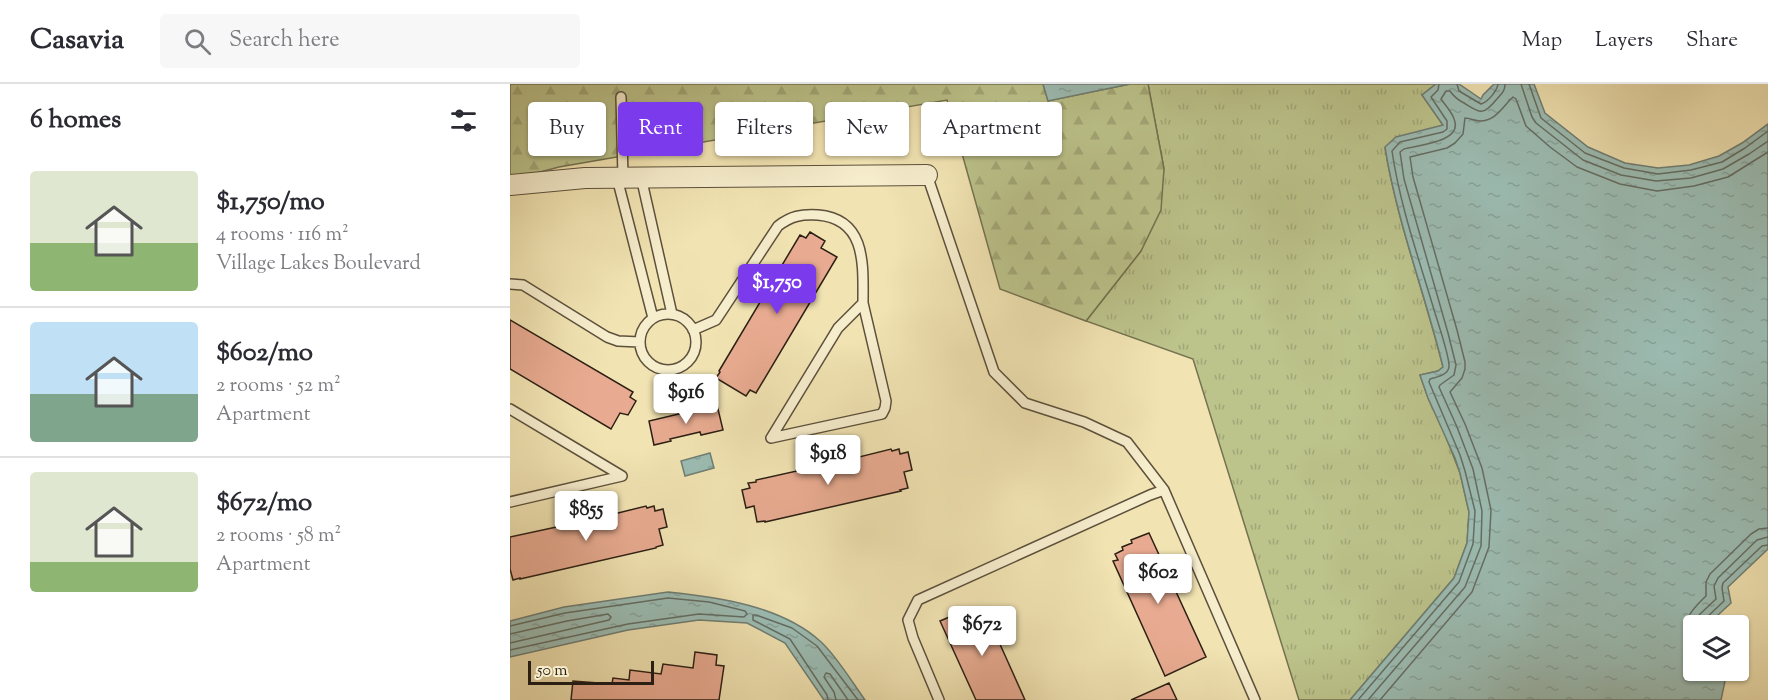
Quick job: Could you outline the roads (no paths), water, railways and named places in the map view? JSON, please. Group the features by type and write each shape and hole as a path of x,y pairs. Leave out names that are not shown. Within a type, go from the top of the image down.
{"street":[{"path":"510,185 585,178 927,175"}],"lane":[{"path":"621,97 627,177 653,318"},
{"path":"927,175 994,372 1025,403 1084,422 1127,442 1164,490 1255,700"},
{"path":"627,177 672,314"},
{"path":"693,330 716,320 778,226 789,218 808,215 831,216 851,229 858,242 863,265 863,303 886,401 882,414 771,438 838,328 863,303"},
{"path":"510,284 523,285 607,337 618,341 640,342"},
{"path":"672,314 681,317 693,330 696,348 686,364 669,370 660,369 645,359 641,351 641,332 653,318 672,314"},
{"path":"510,409 622,476 510,502"},
{"path":"939,700 913,638 908,620 918,600 1164,490"}],"water":[{"path":"1043,84 1130,84 1048,101"},
{"path":"1436,84 1459,84 1481,99 1494,84 1534,84 1545,113 1588,147 1625,163 1658,168 1689,165 1719,156 1768,124 1768,549 1728,587 1731,603 1718,615 1683,615 1683,681 1725,681 1721,700 1350,700 1454,578 1467,543 1469,512 1460,473 1420,375 1438,371 1443,367 1404,230 1385,147 1396,137 1443,125 1422,95"},
{"path":"710,453 714,468 685,476 681,461"},
{"path":"668,592 728,600 787,619 826,647 865,700 824,700 785,643 747,623 699,620 628,630 510,657 510,621 564,607"}]}
